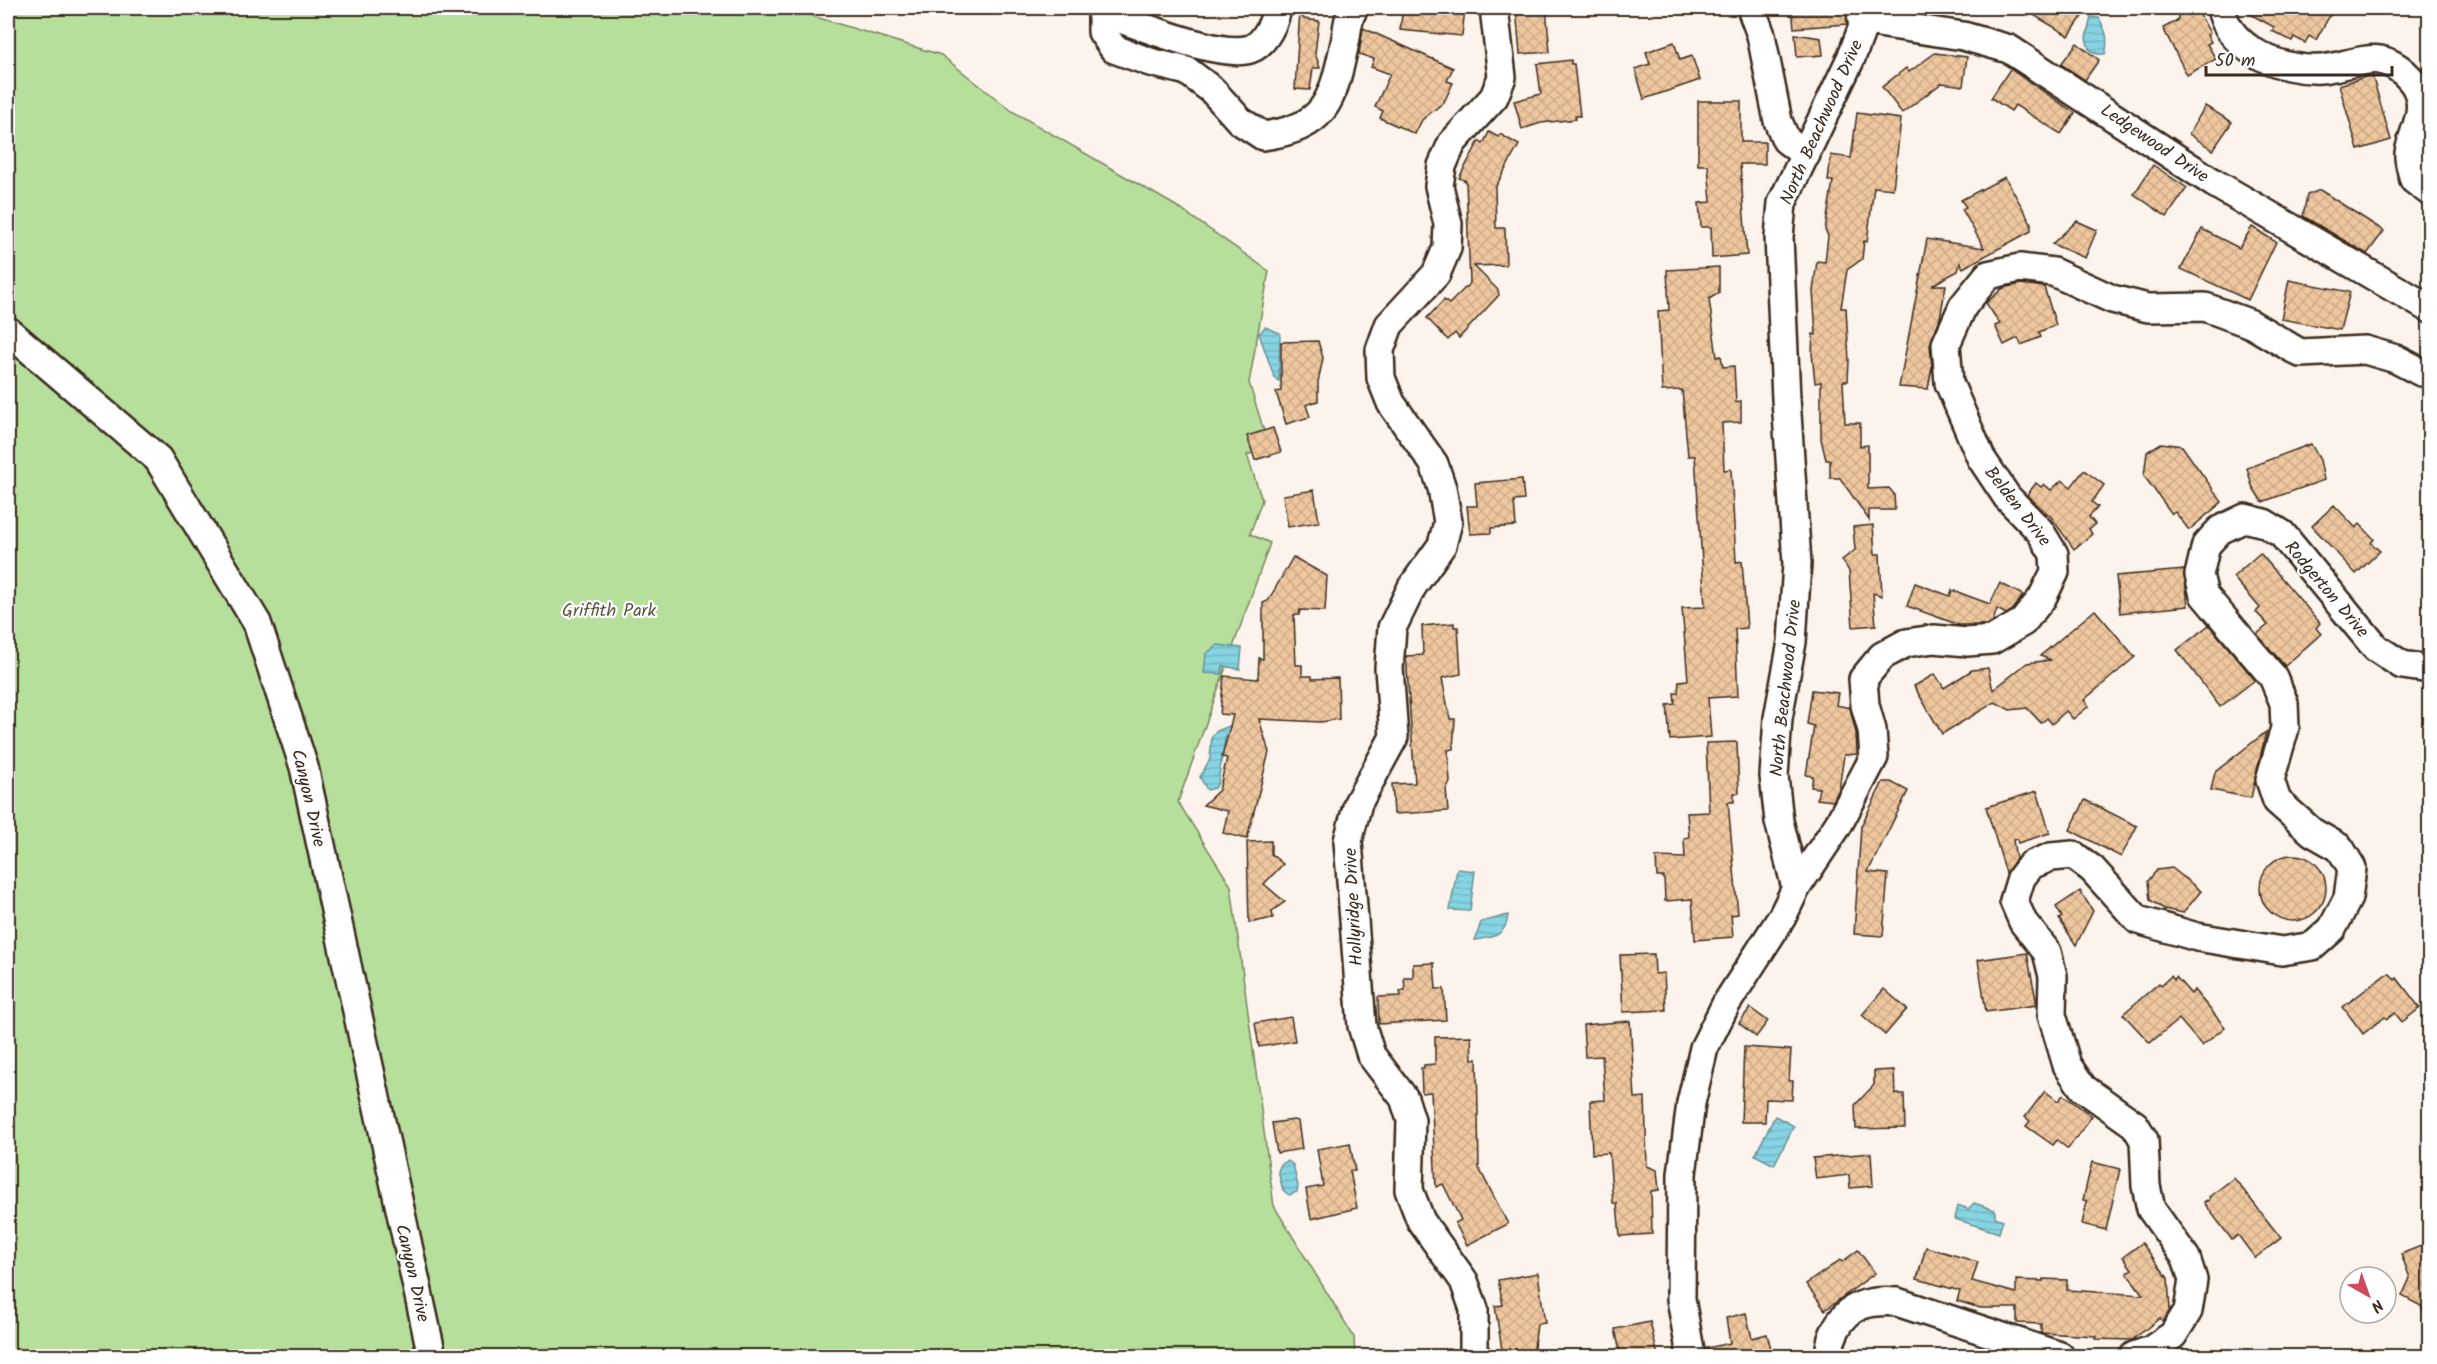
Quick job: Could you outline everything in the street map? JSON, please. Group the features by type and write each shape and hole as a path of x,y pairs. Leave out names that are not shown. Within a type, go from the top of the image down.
{"street":[{"path":"1277,8 1265,38 1251,49 1220,50 1102,10 1102,32 1114,49 1150,62 1187,71 1212,90 1240,121 1263,136 1287,133 1314,120 1331,98 1345,45 1348,17 1354,8"},
{"name":"Hollyridge Drive","path":"1473,1356 1474,1309 1464,1281 1420,1221 1409,1190 1411,1120 1404,1098 1371,1055 1362,1026 1348,841 1358,803 1394,737 1389,668 1392,628 1412,587 1442,544 1448,522 1442,488 1434,464 1391,403 1381,378 1380,350 1389,326 1436,274 1448,248 1448,224 1440,186 1442,166 1452,143 1494,97 1502,77 1494,8"},
{"path":"1751,8 1761,35 1778,121 1786,140 1806,155"},
{"path":"2221,8 2223,20 2243,45 2269,61 2320,69 2379,60 2405,72 2420,95 2418,125 2409,154 2414,180 2430,192"},
{"name":"North Beachwood Drive","path":"1796,888 1779,820 1774,776 1778,718 1792,642 1797,562 1786,399 1779,237 1782,203 1851,58 1864,14"},
{"name":"Ledgewood Drive","path":"1864,14 1963,36 2009,49 2214,183 2430,309"},
{"name":"Belden Drive","path":"1796,888 1838,825 1874,757 1872,730 1864,705 1863,680 1882,656 1906,644 1934,639 1967,642 1992,640 2023,622 2042,598 2055,572 2054,554 2040,531 2007,497 1981,458 1949,383 1946,344 1963,306 1988,275 2019,268 2053,272 2112,299 2148,308 2205,307 2251,324 2300,353 2365,350 2396,359 2421,372 2430,371"},
{"name":"Canyon Drive","path":"8,331 158,459 257,623 304,767 432,1356"},
{"name":"Rodgerton Drive","path":"2134,1356 2151,1350 2173,1335 2188,1311 2193,1280 2186,1258 2151,1209 2146,1186 2144,1140 2135,1125 2083,1088 2067,1065 2052,1015 2053,976 2047,952 2023,922 2014,901 2021,878 2031,865 2051,857 2073,855 2092,869 2138,920 2197,937 2283,951 2313,946 2332,929 2348,898 2352,868 2340,848 2312,832 2277,801 2270,780 2285,728 2284,703 2273,677 2204,595 2199,575 2206,545 2220,530 2246,518 2264,524 2282,534 2376,648 2402,665 2430,669"},
{"path":"1691,1356 1681,1299 1682,1174 1691,1103 1704,1048 1726,1004 1782,917 1796,888"},
{"path":"1831,1356 1833,1335 1843,1317 1855,1307 1874,1300 1897,1302 2060,1356"}],"green space":[{"name":"Griffith Park","path":"8,8 786,8 941,55 1012,111 1176,206 1269,271 1249,383 1269,447 1247,455 1262,500 1250,534 1270,543 1178,802 1231,886 1274,1206 1354,1337 1355,1356 8,1356"}],"water":[{"path":"2091,17 2099,18 2105,31 2107,44 2105,54 2097,54 2089,49 2086,38"},
{"path":"1265,327 1280,333 1279,381 1275,379 1259,334"},
{"path":"1218,645 1242,648 1240,669 1223,666 1222,674 1204,673 1206,654"},
{"path":"1237,723 1225,738 1218,783 1215,788 1207,790 1200,777 1210,759 1212,736 1217,731"},
{"path":"1457,869 1475,871 1470,911 1450,910"},
{"path":"1508,915 1502,931 1488,938 1475,940 1481,922"},
{"path":"1775,1116 1794,1126 1774,1165 1755,1155"},
{"path":"1288,1161 1293,1165 1298,1186 1297,1192 1289,1195 1283,1190 1278,1171 1281,1164"},
{"path":"1974,1203 1995,1210 1995,1217 2003,1220 1999,1233 1955,1219 1958,1205 1968,1209"}],"building":[{"path":"1403,8 1465,8 1462,36 1400,30"},
{"path":"1516,8 1546,8 1550,52 1520,54"},
{"path":"1792,8 1846,8 1847,24 1794,28"},
{"path":"2022,8 2088,8 2069,36"},
{"path":"2180,8 2196,8 2210,33 2207,35 2211,42 2207,44 2216,59 2187,75 2163,28 2177,21"},
{"path":"2239,8 2334,8 2316,40 2309,36 2305,43 2294,37 2292,41 2272,31 2274,27"},
{"path":"1300,10 1304,19 1319,21 1315,53 1320,68 1313,68 1310,90 1295,89"},
{"path":"1363,28 1453,68 1447,81 1453,83 1444,102 1422,120 1415,134 1380,118 1383,111 1375,107 1390,74 1371,67 1374,59 1359,54"},
{"path":"1795,34 1821,38 1823,55 1797,57"},
{"path":"1674,42 1680,60 1692,56 1700,80 1644,99 1635,69 1650,64 1646,52"},
{"path":"2077,43 2099,60 2085,80 2061,64"},
{"path":"1935,53 1967,57 1963,86 1942,83 1902,113 1882,87 1906,68 1909,72"},
{"path":"1571,60 1571,64 1574,64 1580,116 1575,116 1576,119 1541,123 1522,129 1514,101 1541,94 1537,64"},
{"path":"2010,69 2075,113 2061,134 2015,105 2011,111 1991,98"},
{"path":"2372,75 2391,140 2358,150 2339,85"},
{"path":"1698,101 1741,101 1741,142 1765,142 1765,164 1740,164 1747,255 1712,258 1711,227 1701,227 1699,203 1711,202 1708,165 1698,165"},
{"path":"2205,106 2232,122 2213,150 2189,134"},
{"path":"1857,113 1901,119 1893,189 1874,187 1867,242 1864,241 1862,259 1847,270 1841,308 1846,308 1849,361 1848,381 1843,381 1845,423 1860,423 1860,446 1868,445 1868,489 1889,488 1894,494 1895,510 1869,510 1869,520 1840,478 1830,478 1830,460 1826,460 1821,439 1821,382 1815,383 1812,353 1813,334 1816,335 1813,291 1817,261 1825,262 1828,236 1825,230 1833,181 1828,181 1831,155 1851,158"},
{"path":"1489,132 1498,137 1500,134 1519,145 1495,188 1496,228 1505,228 1506,265 1474,266 1498,290 1499,295 1459,338 1455,333 1448,340 1427,318 1444,300 1449,304 1470,283 1466,181 1459,178 1479,141 1483,144"},
{"path":"2153,165 2187,188 2167,217 2134,194"},
{"path":"2005,177 2031,223 2031,231 1963,268 1960,263 1958,271 1932,285 1946,285 1940,318 1930,345 1932,367 1928,389 1899,387 1927,239 1984,248 1962,209 1966,207 1961,200"},
{"path":"2320,190 2384,231 2367,254 2303,216 2307,195"},
{"path":"2077,221 2097,230 2085,258 2052,244"},
{"path":"2252,227 2276,242 2248,300 2181,269 2202,229 2239,248"},
{"path":"1719,267 1719,293 1709,299 1717,357 1721,356 1723,367 1734,366 1736,402 1741,401 1741,422 1722,423 1724,470 1731,469 1736,562 1742,561 1747,628 1735,629 1738,696 1708,698 1711,737 1670,740 1667,705 1675,704 1674,693 1678,693 1679,681 1688,680 1682,608 1705,607 1695,456 1688,456 1682,390 1662,391 1658,311 1669,310 1667,270"},
{"path":"2289,280 2350,292 2340,330 2281,319"},
{"path":"2021,284 2044,287 2056,325 2039,332 2041,337 2021,345 2018,338 2004,345 1995,326 2000,324 1986,303 2003,288"},
{"path":"1318,341 1323,358 1318,382 1318,401 1306,405 1310,417 1286,424 1276,392 1281,391 1281,342"},
{"path":"1273,428 1281,452 1255,460 1247,436"},
{"path":"2161,443 2182,446 2222,502 2189,530 2175,512 2172,514 2144,476 2147,452"},
{"path":"2311,444 2320,460 2324,480 2262,502 2252,486 2247,468"},
{"path":"2084,470 2104,485 2092,502 2098,507 2089,517 2095,524 2089,529 2092,534 2074,549 2051,517 2027,495 2036,483 2041,487 2044,484 2051,490 2062,480 2071,487"},
{"path":"1522,479 1524,500 1514,501 1516,526 1491,528 1491,533 1470,534 1467,506 1477,506 1475,483"},
{"path":"1314,490 1319,522 1288,527 1283,495"},
{"path":"2334,505 2356,528 2360,524 2374,539 2371,543 2380,551 2356,574 2312,526"},
{"path":"1873,525 1875,554 1880,554 1882,596 1873,593 1876,625 1853,627 1849,571 1842,560 1855,550 1853,527"},
{"path":"2260,553 2320,623 2316,628 2321,634 2285,666 2257,634 2268,625 2256,612 2260,608 2233,577"},
{"path":"1293,557 1327,576 1325,611 1300,610 1299,615 1294,615 1296,665 1302,665 1302,676 1312,676 1312,679 1338,678 1339,719 1321,722 1259,719 1269,752 1247,839 1223,833 1228,811 1203,805 1219,790 1227,758 1222,757 1233,715 1220,714 1224,676 1258,679 1259,658 1263,659 1263,603 1268,601"},
{"path":"2184,570 2188,606 2120,613 2116,576"},
{"path":"1915,583 1950,596 1952,590 1990,604 2000,583 2023,595 2013,610 2006,614 1997,609 1993,621 1987,625 1959,625 1907,606"},
{"path":"2095,610 2135,657 2084,700 2089,706 2073,719 2066,711 2052,724 2047,718 2041,723 2027,708 2010,710 1995,702 1942,734 1914,686 1935,674 1944,688 1972,670 1988,668 1993,690 2027,663 2051,660 2040,656"},
{"path":"1454,623 1454,627 1458,627 1461,674 1442,678 1450,719 1455,719 1453,749 1448,750 1450,782 1446,790 1448,811 1394,814 1392,784 1415,783 1406,656 1423,655 1422,626"},
{"path":"2209,625 2255,680 2220,707 2177,650"},
{"path":"1812,690 1838,693 1836,705 1850,708 1856,733 1857,754 1844,755 1839,789 1833,801 1817,799 1819,788 1811,787 1813,776 1806,775 1814,726 1807,724"},
{"path":"2266,732 2251,798 2211,790 2215,772"},
{"path":"1737,742 1739,793 1734,793 1734,802 1728,802 1738,914 1731,915 1733,937 1695,940 1692,899 1665,901 1664,877 1657,877 1656,857 1685,858 1684,838 1689,837 1687,813 1709,812 1706,743"},
{"path":"1883,782 1891,782 1908,791 1868,872 1888,874 1883,936 1854,934 1861,826"},
{"path":"2037,791 2050,833 2018,843 2017,839 2013,840 2016,859 2006,873 1986,807"},
{"path":"2085,800 2137,826 2121,857 2070,830"},
{"path":"1271,841 1271,854 1283,864 1264,884 1285,902 1272,911 1273,918 1249,923 1247,842"},
{"path":"2293,855 2306,857 2321,870 2326,888 2324,901 2311,916 2293,921 2280,919 2265,906 2260,888 2262,875 2275,860"},
{"path":"2172,868 2201,891 2183,913 2164,909 2150,900 2148,881 2157,870"},
{"path":"2080,891 2093,911 2076,945 2059,919 2062,917 2056,907"},
{"path":"2027,953 2037,1005 1986,1012 1978,960"},
{"path":"1654,954 1655,974 1664,973 1666,1010 1623,1012 1620,955"},
{"path":"1434,963 1436,989 1444,989 1446,1020 1379,1024 1378,997 1401,996 1400,991 1405,990 1404,978 1413,978 1413,964"},
{"path":"2390,974 2395,980 2397,978 2420,1008 2402,1022 2395,1013 2387,1019 2385,1017 2363,1034 2343,1007 2385,975"},
{"path":"2171,976 2174,980 2176,977 2191,994 2194,990 2225,1027 2202,1046 2179,1019 2150,1043 2123,1014 2159,983 2161,985"},
{"path":"1884,989 1907,1009 1885,1035 1862,1015"},
{"path":"1750,1008 1768,1021 1756,1037 1739,1023"},
{"path":"1291,1017 1295,1041 1259,1047 1255,1023"},
{"path":"1630,1021 1635,1098 1645,1097 1647,1166 1657,1170 1659,1190 1651,1191 1652,1234 1620,1236 1617,1203 1613,1203 1609,1153 1592,1154 1590,1101 1605,1100 1602,1056 1585,1057 1583,1025"},
{"path":"1471,1036 1472,1059 1477,1059 1479,1168 1508,1224 1467,1245 1455,1223 1461,1220 1443,1184 1436,1187 1431,1092 1422,1093 1421,1068 1424,1068 1424,1065 1435,1064 1435,1037"},
{"path":"1744,1047 1791,1050 1789,1081 1793,1081 1792,1100 1766,1099 1765,1122 1741,1122"},
{"path":"1894,1070 1895,1094 1904,1094 1905,1128 1856,1129 1855,1105 1874,1085 1874,1071"},
{"path":"2045,1091 2058,1101 2063,1095 2092,1116 2068,1149 2057,1140 2053,1145 2026,1126 2030,1121 2025,1117"},
{"path":"1298,1121 1302,1149 1277,1153 1272,1123"},
{"path":"1350,1143 1355,1171 1350,1171 1357,1208 1311,1219 1306,1189 1323,1186 1317,1149"},
{"path":"1871,1153 1873,1186 1850,1188 1849,1175 1816,1179 1813,1158"},
{"path":"2092,1162 2120,1169 2106,1230 2082,1224 2087,1201 2083,1200"},
{"path":"2234,1178 2281,1238 2255,1258 2238,1235 2232,1240 2204,1203"},
{"path":"2430,1237 2430,1322 2428,1323 2421,1306 2402,1296 2410,1278 2401,1254 2426,1244"},
{"path":"2142,1243 2168,1278 2170,1310 2163,1322 2160,1318 2132,1340 2095,1339 2096,1336 2041,1333 2041,1324 2017,1323 2017,1308 1980,1308 1957,1301 1960,1291 1917,1279 1926,1247 1978,1262 1972,1281 2016,1293 2016,1280 2043,1281 2043,1279 2067,1280 2067,1290 2143,1295 2127,1273 2132,1269 2123,1257"},
{"path":"1858,1250 1875,1273 1825,1310 1806,1284"},
{"path":"1538,1273 1545,1323 1537,1324 1533,1356 1503,1356 1495,1306 1503,1305 1498,1280"},
{"path":"1746,1313 1752,1338 1767,1334 1773,1356 1708,1356 1707,1348 1730,1343 1726,1318"},
{"path":"1650,1322 1658,1356 1621,1356 1615,1329"}]}
